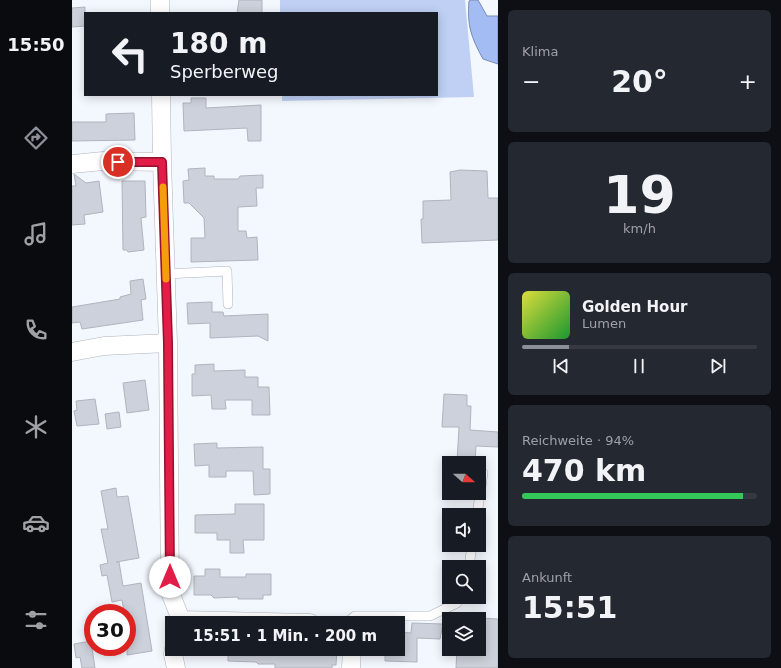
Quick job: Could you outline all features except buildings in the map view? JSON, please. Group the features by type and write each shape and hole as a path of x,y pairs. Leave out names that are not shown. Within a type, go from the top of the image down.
{"street":[{"path":"160,0 160,12"},
{"path":"161,96 168,343 170,592 179,616"},
{"path":"72,164 103,161 162,162"},
{"path":"72,352 104,346 168,343"},
{"path":"173,656 176,668"},
{"path":"351,668 352,656"}],"lane":[{"path":"166,274 227,271 228,304"},
{"path":"405,616 430,616 455,604"}],"shaded area":[{"path":"280,0 465,0 474,97 282,101 282,96 438,96 438,12 280,12"},
{"path":"478,0 487,16 498,16 498,64 483,59 475,44 469,25 469,1"}],"slow traffic":[{"path":"163,187 166,279"}],"route":[{"path":"118,162 162,162 168,343 170,577"}]}
